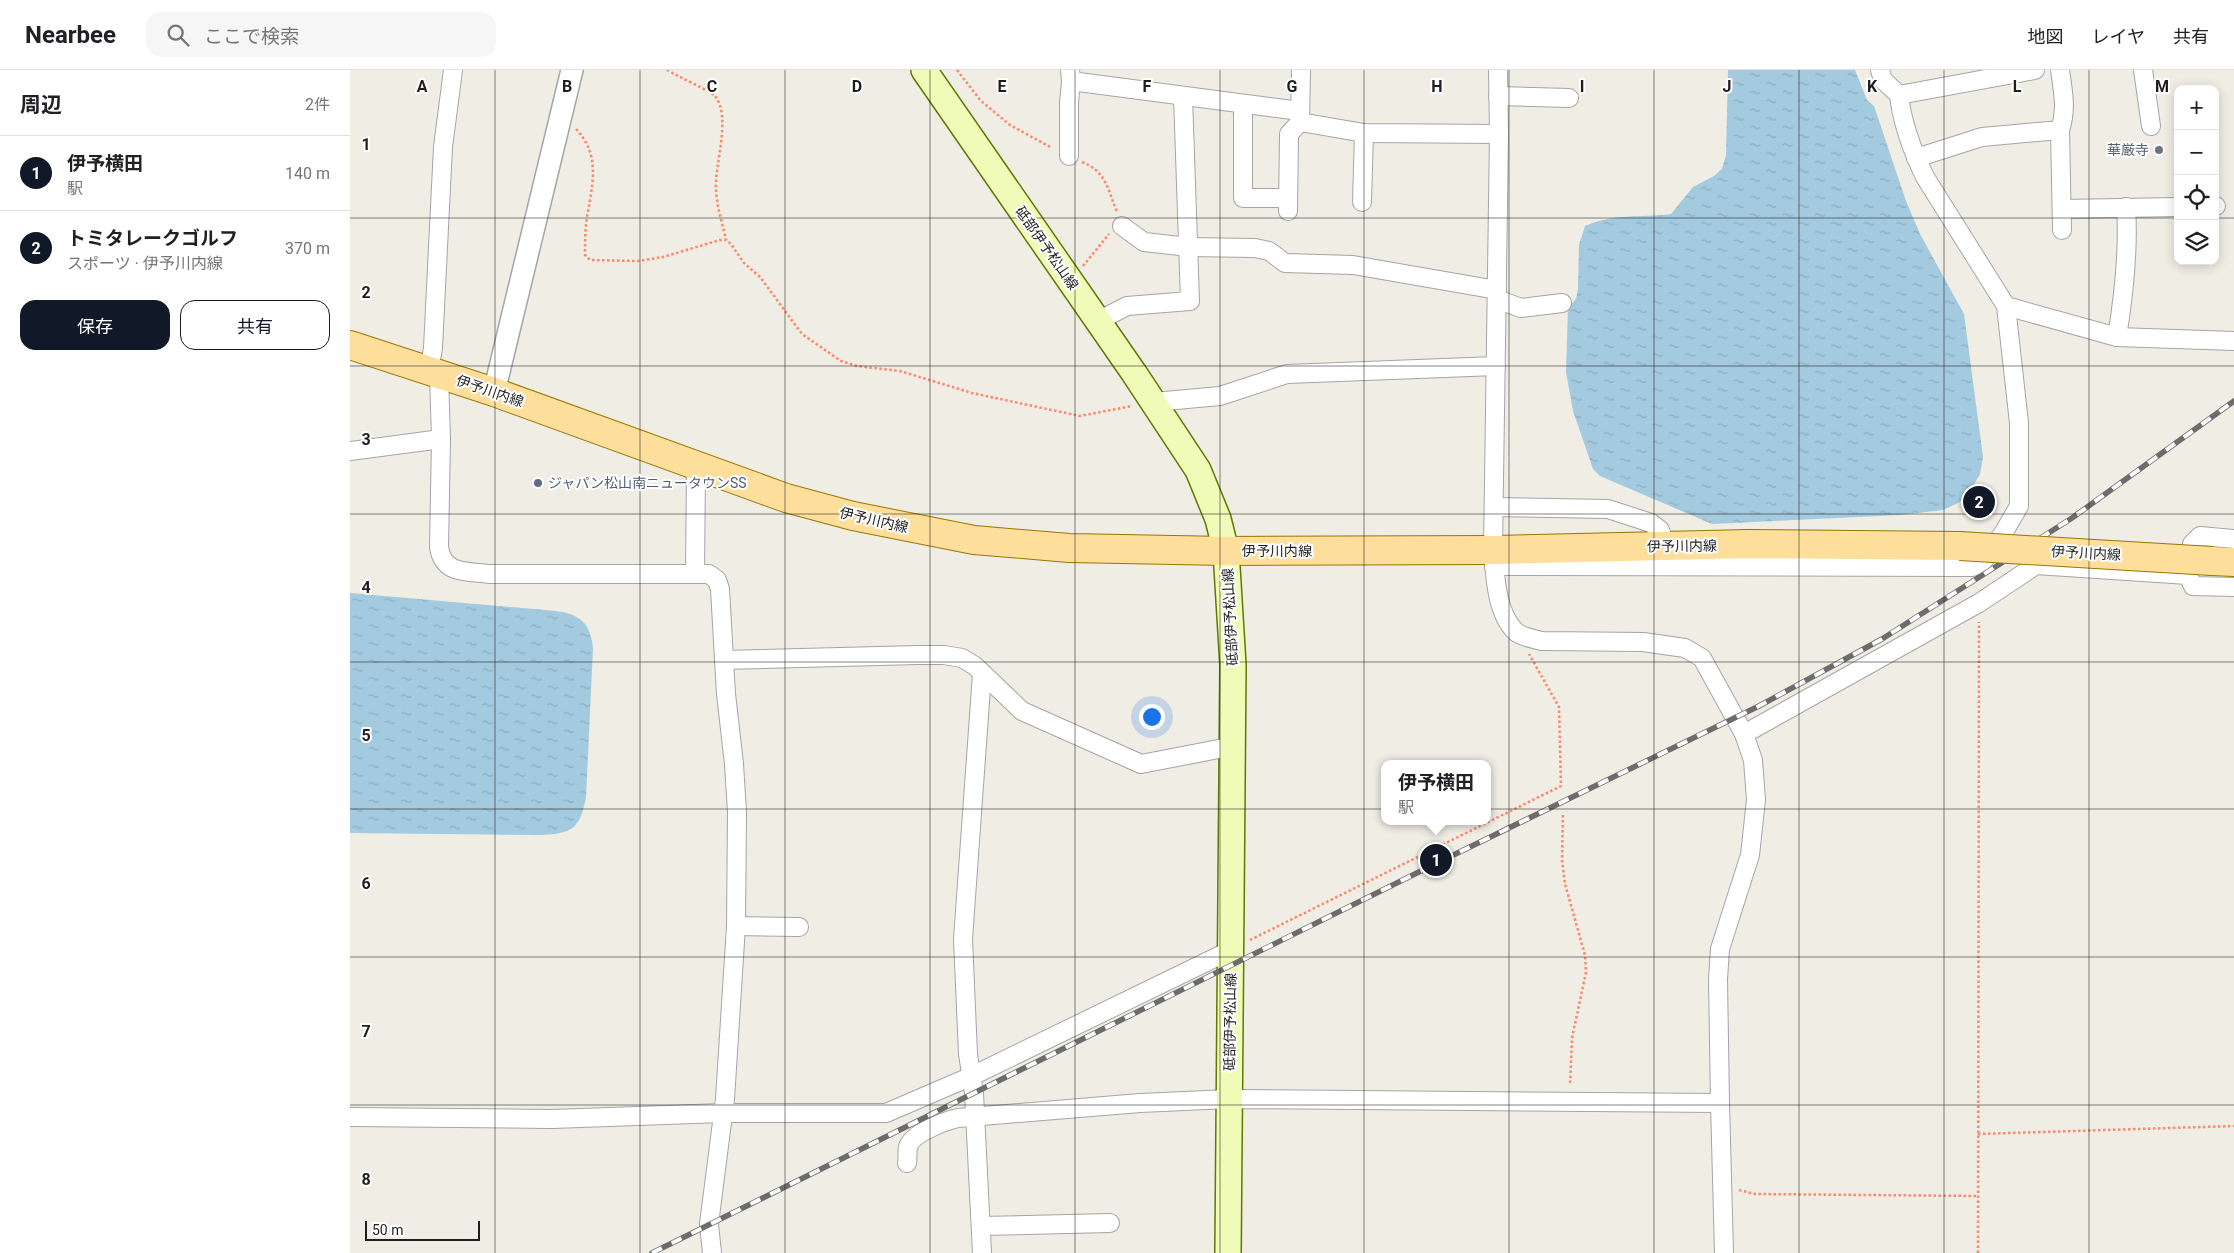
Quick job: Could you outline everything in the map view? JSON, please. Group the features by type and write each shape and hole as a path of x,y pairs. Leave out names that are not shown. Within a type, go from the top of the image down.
{"main road":[{"name":"砥部伊予松山線","path":"924,70 1154,402 1198,470 1210,497 1226,551 1233,665 1234,746 1228,1253"},
{"name":"伊予川内線","path":"350,345 494,392 696,467 786,498 853,516 974,540 1078,548 1494,558 1665,546 1851,544 1960,546 2223,562"}],"street":[{"path":"453,70 443,147 433,348 441,439 440,557 445,564 455,570 489,574 709,574 716,580 720,589 737,812 736,926 722,1113 709,1224 712,1253"},
{"path":"494,392 572,70"},
{"path":"1243,104 1243,198 1288,205 1289,134 1300,116 1301,70"},
{"path":"1498,70 1499,134 1494,558 1500,602 1507,620 1517,633 1542,641 1644,642 1685,648 1702,658 1744,734 1753,760 1756,800 1750,855 1720,949 1718,979 1721,1186 1724,1253"},
{"path":"1494,558 1972,568 1981,564 2004,532 2019,506 2019,423 2006,306 1937,199 1916,158 1899,95 1883,80 1880,70"},
{"path":"1899,95 2035,70"},
{"path":"2060,70 2064,100 2064,119 2060,130 2062,230"},
{"path":"2143,70 2151,126"},
{"path":"1069,156 1068,103 1070,75 1182,96 1243,104 1300,116 1364,133 1499,134"},
{"path":"1098,321 1127,306 1190,301 1182,96"},
{"path":"1498,96 1569,98"},
{"path":"1916,158 1982,137 2060,130"},
{"path":"1362,202 1364,133"},
{"path":"2117,337 2125,286 2128,229 2126,207"},
{"path":"2062,209 2174,207"},
{"path":"1122,226 1144,242 1189,248 1256,248 1269,251 1285,264 1353,266 1497,295 1520,308 1562,303"},
{"path":"2006,306 2117,337 2234,341"},
{"path":"1154,402 1220,396 1287,374 1496,366"},
{"path":"350,451 441,439"},
{"path":"695,574 696,467"},
{"path":"1494,507 1608,509 1651,523 1660,530 1665,546"},
{"path":"2234,539 2200,536 2192,544 2188,575 2193,586 2234,587"},
{"path":"1744,734 1979,603 2036,566 2188,575"},
{"path":"724,660 944,655 962,658 1022,711 1141,764 1234,746"},
{"path":"982,674 963,940 968,1054 972,1076 975,1118 982,1253"},
{"path":"736,926 799,926"},
{"path":"350,1117 552,1119 722,1113 886,1113 972,1076 1231,950"},
{"path":"908,1162 908,1146 916,1136 945,1121 958,1118 1140,1103 1229,1099 1720,1103"},
{"path":"981,1226 1110,1223"}],"path":[{"path":"667,70 714,95 720,107 722,134 716,171 716,190 726,240"},
{"path":"958,70 981,101 1010,125 1069,156 1093,166 1102,175 1122,226 1111,232 1101,241 1088,261 1070,280"},
{"path":"559,123 575,128 581,134 594,170 585,234 585,255 590,260 638,261 663,257 720,240 726,240 744,263 760,277 802,334 841,361 857,366 900,371 972,393 1080,416 1154,402"},
{"path":"1978,1253 1979,603"},
{"path":"1491,821 1561,786 1559,707 1517,633"},
{"path":"1562,815 1562,860 1565,884 1585,955 1586,972 1572,1038 1570,1102"},
{"path":"1231,950 1483,825"},
{"path":"1978,1134 2234,1126"},
{"path":"1721,1186 1755,1194 1977,1196"}],"water":[{"path":"1728,70 1855,70 1867,100 1874,106 1906,201 1920,234 1964,314 1983,457 1980,474 1970,491 1960,502 1943,510 1900,515 1712,524 1600,476 1593,469 1573,411 1566,372 1568,308 1576,299 1579,245 1585,226 1606,219 1671,214 1693,187 1714,176 1722,169 1726,155"},
{"path":"350,593 556,611 577,617 582,621 592,639 593,648 586,797 581,816 574,827 562,833 543,835 350,833"}],"railway":[{"path":"652,1253 1437,863 1759,706 1882,639 2072,518 2234,401"}],"place":[{"name":"華厳寺","path":"2159,150"},
{"name":"ジャパン松山南ニュータウンSS","path":"538,483"},
{"name":"トミタレークゴルフ","path":"1979,502"},
{"name":"伊予横田","path":"1436,860"}]}
